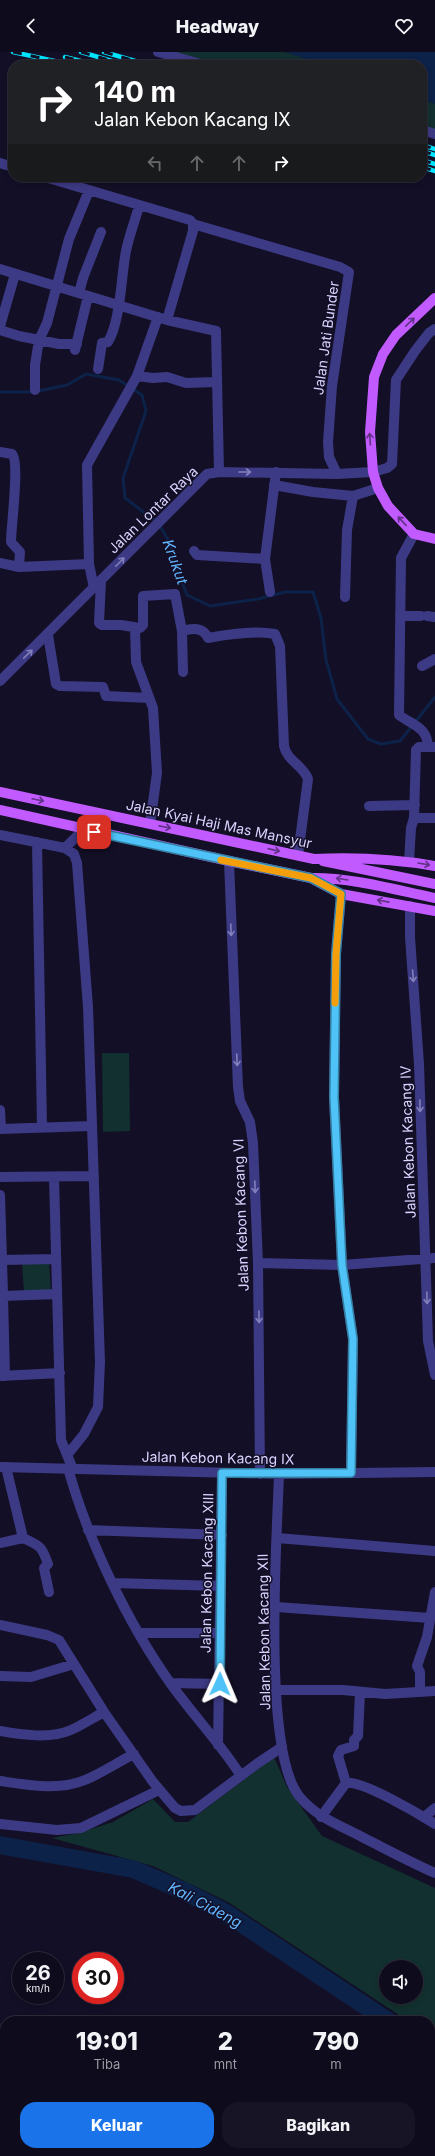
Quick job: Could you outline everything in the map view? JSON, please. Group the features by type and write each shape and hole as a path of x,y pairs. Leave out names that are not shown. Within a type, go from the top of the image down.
{"main road":[{"path":"435,298 396,335 383,354 374,377 370,432 373,472 378,488 388,506 414,534 435,539"},
{"name":"Jalan Kyai Haji Mas Mansyur","path":"0,792 314,859 345,857 410,862 435,866"},
{"path":"0,810 229,862 311,878 335,878 357,881 435,898"},
{"path":"314,859 435,884"},
{"path":"311,878 341,894 435,911"}],"street":[{"path":"158,52 186,60"},
{"path":"62,182 190,220 193,224 193,231 163,318 135,379 87,465 89,564 98,584 100,625 140,628 143,625 143,596 174,594 182,631 183,672"},
{"path":"35,390 35,365 39,340 47,323 55,286 69,239 88,193 92,191"},
{"path":"98,369 102,343 108,342 112,335 126,249 139,206"},
{"name":"Jalan Jati Bunder","path":"193,224 340,267 349,272 332,386 328,442 329,457 336,474"},
{"path":"0,330 39,340 76,347 83,294 83,278 102,232"},
{"path":"0,269 163,318 216,331 219,472"},
{"path":"0,326 15,274"},
{"path":"373,472 387,468 392,464 396,380 415,351 429,333 435,328"},
{"path":"135,379 167,377 186,383 216,382"},
{"path":"0,452 12,454 14,457 16,474 11,542 20,552 19,567"},
{"name":"Jalan Lontar Raya","path":"0,682 207,474 219,472 336,474 373,472"},
{"path":"270,592 265,559 276,472"},
{"path":"274,485 313,492 353,496 378,488"},
{"path":"345,597 347,530 353,496"},
{"path":"410,862 411,828 414,818 415,805 416,750 419,747 431,747 428,736 423,729 412,724 399,714 402,558 414,534"},
{"path":"194,551 198,555 265,559"},
{"path":"0,563 19,567 89,564"},
{"path":"400,616 428,616"},
{"path":"135,628 136,662 153,708 157,773 150,824"},
{"path":"182,631 200,630 205,632 208,638 232,634 275,634 280,646 285,753 304,771 308,779 298,855"},
{"path":"48,635 56,684 60,686 103,687 106,696 149,698"},
{"path":"422,666 435,659"},
{"path":"369,806 415,805"},
{"path":"414,818 435,818"},
{"path":"66,848 84,829"},
{"path":"0,835 66,848 74,854 77,864 88,1007 100,1362 98,1407 84,1434 68,1454"},
{"path":"37,842 42,1127"},
{"name":"Jalan Kebon Kacang VI","path":"229,862 238,1087 240,1101 250,1122 253,1143 258,1263 260,1474"},
{"path":"341,894 336,954 334,1083 342,1265 353,1339 351,1473"},
{"name":"Jalan Kebon Kacang IV","path":"410,906 431,1258 428,1341 435,1375"},
{"path":"0,1110 0,1129 91,1126"},
{"path":"0,1177 94,1176"},
{"path":"54,1177 61,1440 68,1454 70,1468 88,1530 139,1633 170,1683 241,1776"},
{"path":"0,1195 3,1296 3,1376 60,1373"},
{"path":"258,1263 342,1265 431,1258"},
{"path":"2,1260 56,1259"},
{"path":"3,1296 57,1294"},
{"path":"3,1467 23,1538"},
{"name":"Jalan Kebon Kacang IX","path":"3,1467 260,1474 435,1472"},
{"name":"Jalan Kebon Kacang XIII","path":"218,1745 222,1473"},
{"name":"Jalan Kebon Kacang XII","path":"279,1474 276,1690 284,1762 294,1788 298,1796 321,1817 435,1873"},
{"path":"88,1530 222,1535"},
{"path":"0,1543 23,1538 39,1545 43,1550 48,1564 44,1568 49,1592"},
{"path":"277,1538 435,1551"},
{"path":"113,1582 221,1586"},
{"path":"420,1692 420,1672 417,1666 427,1637 435,1592"},
{"path":"276,1607 430,1618"},
{"path":"0,1625 53,1637 62,1644 104,1712 159,1790 175,1808 180,1811 195,1810 282,1747"},
{"path":"139,1633 220,1633"},
{"path":"0,1676 31,1677 74,1664"},
{"path":"170,1683 220,1684"},
{"path":"276,1690 385,1694 435,1691"},
{"path":"346,1782 338,1756 341,1750 354,1746 354,1740 358,1736 360,1692"},
{"path":"0,1732 22,1735 55,1733 70,1730 104,1712"},
{"path":"0,1781 52,1786 69,1784 84,1780 134,1754"},
{"path":"321,1817 346,1782"},
{"path":"346,1782 356,1782 435,1824"},
{"path":"0,1824 57,1830 81,1828 159,1790"},
{"path":"424,1817 435,1808"}],"green space":[{"path":"158,52 285,52 309,60 186,60"},
{"path":"427,101 435,104 435,132 427,130"},
{"path":"102,1053 129,1053 130,1131 103,1132"},
{"path":"49,1262 51,1291 24,1293 22,1263"},
{"path":"274,1757 287,1787 322,1836 435,1888 435,2016 400,2016 382,2004 423,2004 423,1960 379,1960 379,2002 228,1902 153,1866 52,1838 79,1833 113,1822 153,1799 175,1822 188,1822"}],"water":[{"path":"285,52 435,52 435,104 427,101 427,60 309,60"}],"waterway":[{"name":"Krukut","path":"0,392 34,392 67,385 86,374 119,380 128,386"},
{"name":"Krukut","path":"133,389 142,395 146,411 123,478 125,498 158,523 170,543 175,564 187,595 210,606 258,599 285,592 313,592 321,618 326,660 337,699 368,739 381,744 400,741 435,697"},
{"name":"Kali Cideng","path":"0,1845 133,1869 184,1891 226,1913 380,2016"}],"railway":[{"path":"13,52 50,60"},
{"path":"81,52 109,60"},
{"path":"104,52 132,60"},
{"path":"65,57 77,60"},
{"path":"427,147 435,149"},
{"path":"427,153 435,155"},
{"path":"427,162 435,164"},
{"path":"427,169 435,171"}],"slow traffic":[{"path":"221,860 311,878 341,894 336,954 335,1003"}],"route":[{"path":"94,832 229,862 311,878 341,894 336,954 334,1097 342,1265 353,1339 351,1384 351,1473 222,1473 220,1684"}]}
